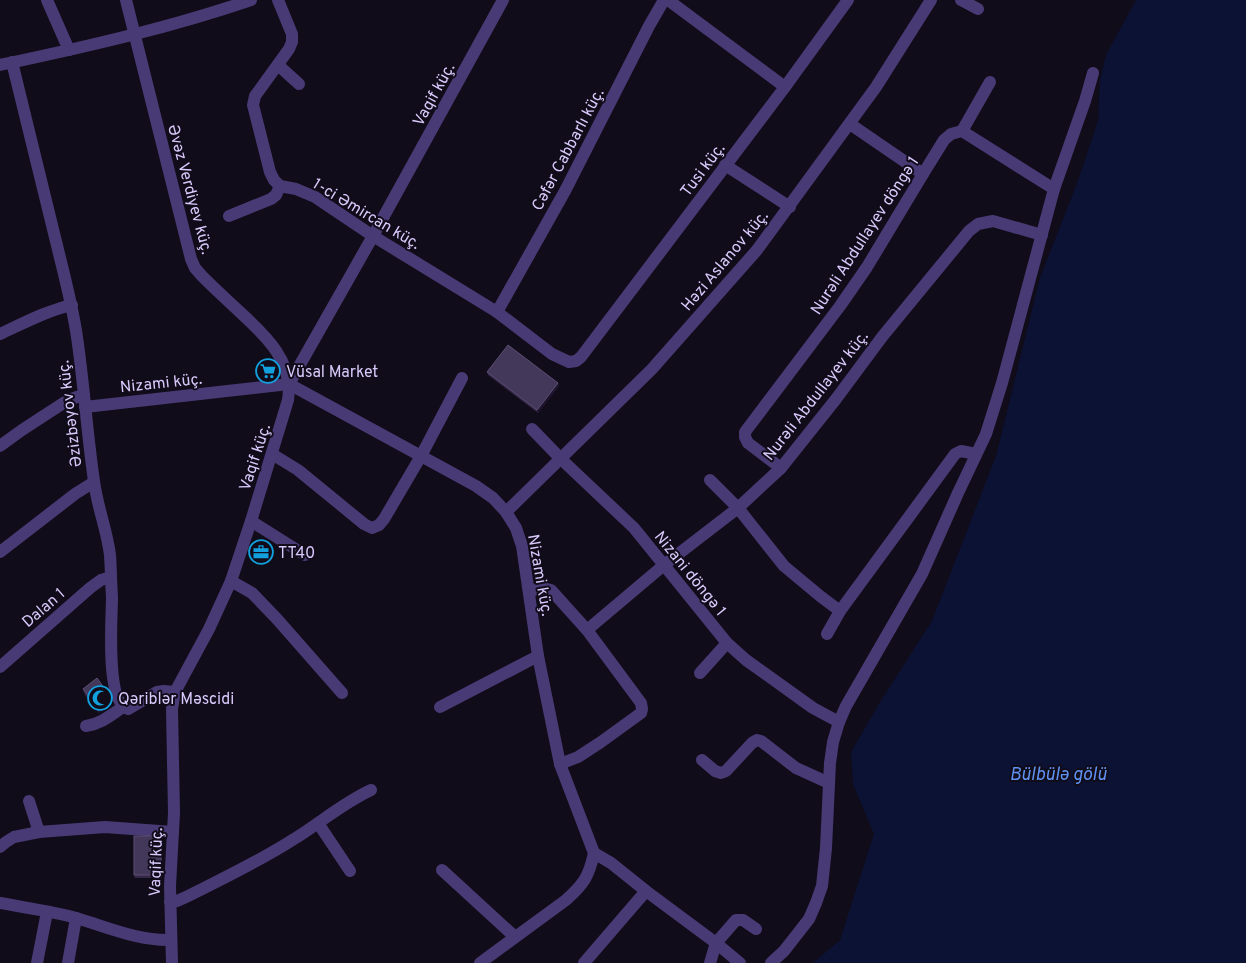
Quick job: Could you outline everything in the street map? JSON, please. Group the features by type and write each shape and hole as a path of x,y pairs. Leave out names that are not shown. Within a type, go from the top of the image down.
{"street":[{"path":"47,0 69,50"},
{"name":"Əvəz Verdiyev küç.","path":"126,0 191,259 195,268 202,276 260,330 277,350 286,368 289,384"},
{"path":"6,63 134,35 211,14 251,0"},
{"path":"229,216 271,200 276,195 280,186 270,172 253,104 255,96 292,42 292,34 278,0"},
{"name":"Vaqif küç.","path":"172,963 170,902 174,779 172,709 176,692 209,629 231,580 288,400 289,384 503,0"},
{"name":"Cəfər Cabbarlı küç.","path":"496,312 565,191 664,0"},
{"path":"668,0 785,87"},
{"name":"Tusi küç.","path":"581,357 785,87 848,0"},
{"name":"Həzi Aslanov küç.","path":"506,512 669,350 757,250 876,87 931,0"},
{"path":"961,0 978,9"},
{"name":"Əzizbəyov küç.","path":"6,63 72,305 94,482 110,554 112,610 110,647 115,691 123,707"},
{"path":"278,65 299,84"},
{"path":"771,963 784,951 809,919 822,886 833,742 839,722 846,706 922,574 986,434 1002,383 1054,189 1093,74"},
{"path":"990,82 962,131 1054,189"},
{"path":"850,124 923,174"},
{"name":"Nurəli Abdullayev döngə 1","path":"781,468 748,443 744,437 745,432 867,267 944,140 951,134 962,131"},
{"path":"725,165 790,207"},
{"name":"1-ci Əmircan küç.","path":"280,186 296,189 315,197 373,236 496,312 552,354 569,362 576,361 581,357"},
{"name":"Nurəli Abdullayev küç.","path":"587,630 664,565 738,508 781,468 882,337 969,231 978,224 993,221 1042,235"},
{"path":"0,334 40,315 72,305"},
{"path":"272,454 298,470 364,524 372,528 379,526 422,456 462,378"},
{"name":"Nizami küç.","path":"0,446 71,399 84,401 289,384 476,486 493,498 506,512 516,528 522,546 530,590 538,656 560,764 594,853"},
{"name":"Nizani döngə 1","path":"532,429 634,528 727,643 746,660 813,708 839,722"},
{"path":"827,634 840,611 955,454 961,451 976,454"},
{"path":"710,480 738,508 784,566 840,611"},
{"path":"0,552 75,494 94,482"},
{"path":"251,521 305,555"},
{"name":"Dalan 1","path":"0,667 90,588 111,576"},
{"path":"231,580 252,593 342,693"},
{"path":"530,590 551,590 587,630 640,703 642,709 641,713 601,742 560,764"},
{"path":"700,673 727,643"},
{"path":"440,707 538,656"},
{"path":"86,726 101,722 123,707 128,709 133,707 157,692 176,692"},
{"path":"702,760 715,771 721,773 726,771 757,740 761,741 796,768 829,784"},
{"path":"170,902 186,897 294,839 342,806 371,790"},
{"path":"29,801 39,832"},
{"path":"318,823 350,872"},
{"path":"2,841 39,832 105,827 173,832"},
{"path":"480,963 576,891 587,877 594,853 611,863 740,963"},
{"path":"442,870 514,936"},
{"path":"584,963 646,891"},
{"path":"0,903 76,918 146,938 171,940"},
{"path":"37,963 47,912"},
{"path":"68,963 76,918"},
{"path":"710,963 716,943 736,920 743,920 756,928"}],"water":[{"name":"Bülbülə gölü","path":"1136,0 1246,0 1246,963 813,963 840,940 874,834 853,784 851,752 880,702 932,621 996,456 1040,278 1079,178 1098,121 1100,80 1106,55"}],"building":[{"path":"508,345 558,383 537,410 487,372"},
{"path":"97,678 110,698 97,707 83,689"},
{"path":"134,836 161,836 161,875 134,875"}],"place":[{"name":"Vüsal Market","path":"268,371"},
{"name":"TT40","path":"261,552"},
{"name":"Qəriblər Məscidi","path":"100,698"}]}
